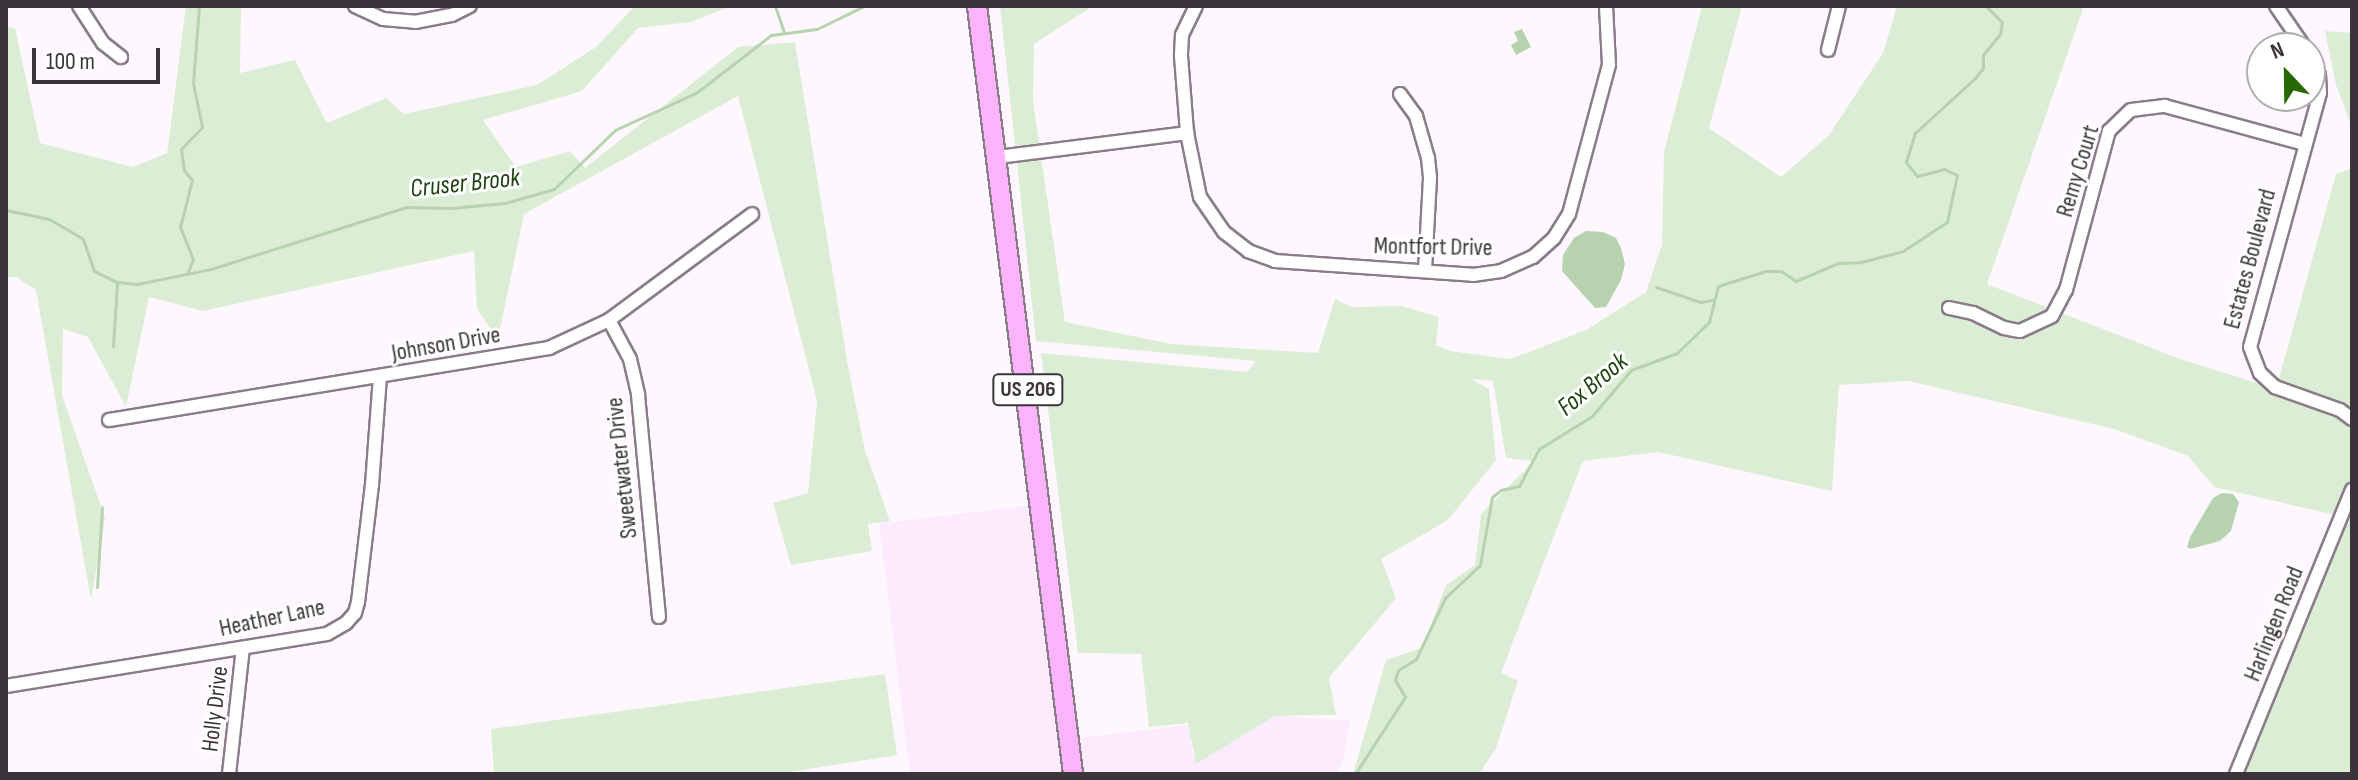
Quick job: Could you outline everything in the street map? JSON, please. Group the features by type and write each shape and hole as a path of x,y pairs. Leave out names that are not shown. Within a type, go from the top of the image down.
{"highway":[{"name":"US 206","path":"977,6 1073,774"}],"street":[{"path":"79,6 103,43 121,57"},
{"path":"355,6 383,19 415,22 452,15 470,6"},
{"name":"Montfort Drive","path":"1196,6 1182,35 1187,133 1200,197 1224,232 1248,251 1275,261 1473,275 1501,271 1533,257 1554,238 1577,192 1609,65 1606,6"},
{"path":"1828,50 1839,6"},
{"path":"2276,6 2294,32"},
{"path":"1400,94 1416,116 1428,158 1430,178 1425,271"},
{"name":"Remy Court","path":"1949,308 2020,331 2052,316 2066,290 2109,131 2131,110 2165,106 2305,144"},
{"name":"Estates Boulevard","path":"2313,112 2250,347 2260,373 2275,387 2340,410 2352,419"},
{"path":"998,157 1187,133"},
{"name":"Johnson Drive","path":"109,420 549,348 609,320 752,214"},
{"name":"Sweetwater Drive","path":"609,320 630,359 638,395 659,617"},
{"name":"Heather Lane","path":"6,686 327,634 355,613 372,485 380,377"},
{"name":"Harlingen Road","path":"2236,774 2352,490"},
{"name":"Holly Drive","path":"229,774 243,648"}],"shaded area":[{"path":"186,6 241,6 240,73 295,60 327,123 386,98 404,114 537,85 596,47 635,6 731,6 691,22 638,28 582,91 483,120 516,167 570,151 585,168 738,47 795,42 848,366 865,450 890,521 868,524 872,551 791,565 773,503 808,493 817,401 738,96 524,214 498,339 477,309 474,251 203,311 149,297 126,407 88,337 63,329 62,395 105,518 91,600 36,290 16,277 6,278 6,27 15,28 40,143 133,167 167,153"},
{"path":"1000,6 1093,6 1034,44 1033,100 1065,322 1171,344 1318,353 1335,299 1351,307 1402,306 1439,317 1436,345 1450,351 1510,359 1586,330 1646,292 1662,244 1664,152 1702,6 1742,6 1709,128 1781,177 1829,135 1883,53 1897,6 2084,6 1987,284 2180,359 2276,389 2336,174 2352,168 2352,478 2335,515 2214,487 2188,456 2114,429 1908,381 1839,385 1832,491 1658,452 1583,461 1501,673 1518,681 1496,748 1479,774 1353,774 1386,660 1422,648 1446,585 1475,565 1481,514 1534,461 1506,458 1493,381 1471,379 1489,389 1496,460 1448,520 1381,559 1396,598 1329,678 1336,715 1275,716 1196,764 1188,723 1149,727 1141,654 1078,653 1041,353 1247,372 1256,361 1036,341"},
{"path":"1522,29 1531,47 1516,55 1511,45 1518,41 1514,32"},
{"path":"2325,32 2352,33 2352,128 2336,85"},
{"path":"1586,231 1603,232 1616,238 1621,248 1625,264 1621,280 1606,307 1595,308 1562,271 1563,255 1574,238"},
{"path":"2222,493 2233,494 2239,502 2231,531 2220,541 2190,549 2187,547 2190,537 2213,498"},
{"path":"2352,503 2352,774 2244,774 2265,721"},
{"path":"1032,505 1065,774 910,774 879,524"},
{"path":"885,674 897,755 777,774 494,774 491,729"},
{"path":"1209,711 1350,721 1344,759 1336,774 1081,774 1078,738 1190,725 1193,761"}],"waterway":[{"path":"188,272 193,259 180,227 192,180 184,170 181,149 202,127 193,83 199,6"},
{"path":"775,6 784,32"},
{"name":"Cruser Brook","path":"6,210 49,219 83,239 94,271 117,282 137,284 211,269 406,207 451,208 505,203 554,189 615,130 696,93 771,35 817,29 864,6"},
{"name":"Fox Brook","path":"1355,774 1405,697 1395,680 1398,670 1416,659 1445,598 1480,565 1492,497 1501,490 1519,486 1539,449 1592,416 1631,370 1677,353 1709,322 1718,286 1766,271 1781,271 1796,281 1838,263 1861,262 1903,251 1947,222 1957,175 1944,169 1917,176 1906,162 1915,133 1983,68 1983,55 2000,34 2002,22 1986,6"},
{"path":"113,346 117,282"},
{"path":"1656,287 1700,302 1713,300"},
{"path":"97,587 102,507"}]}
